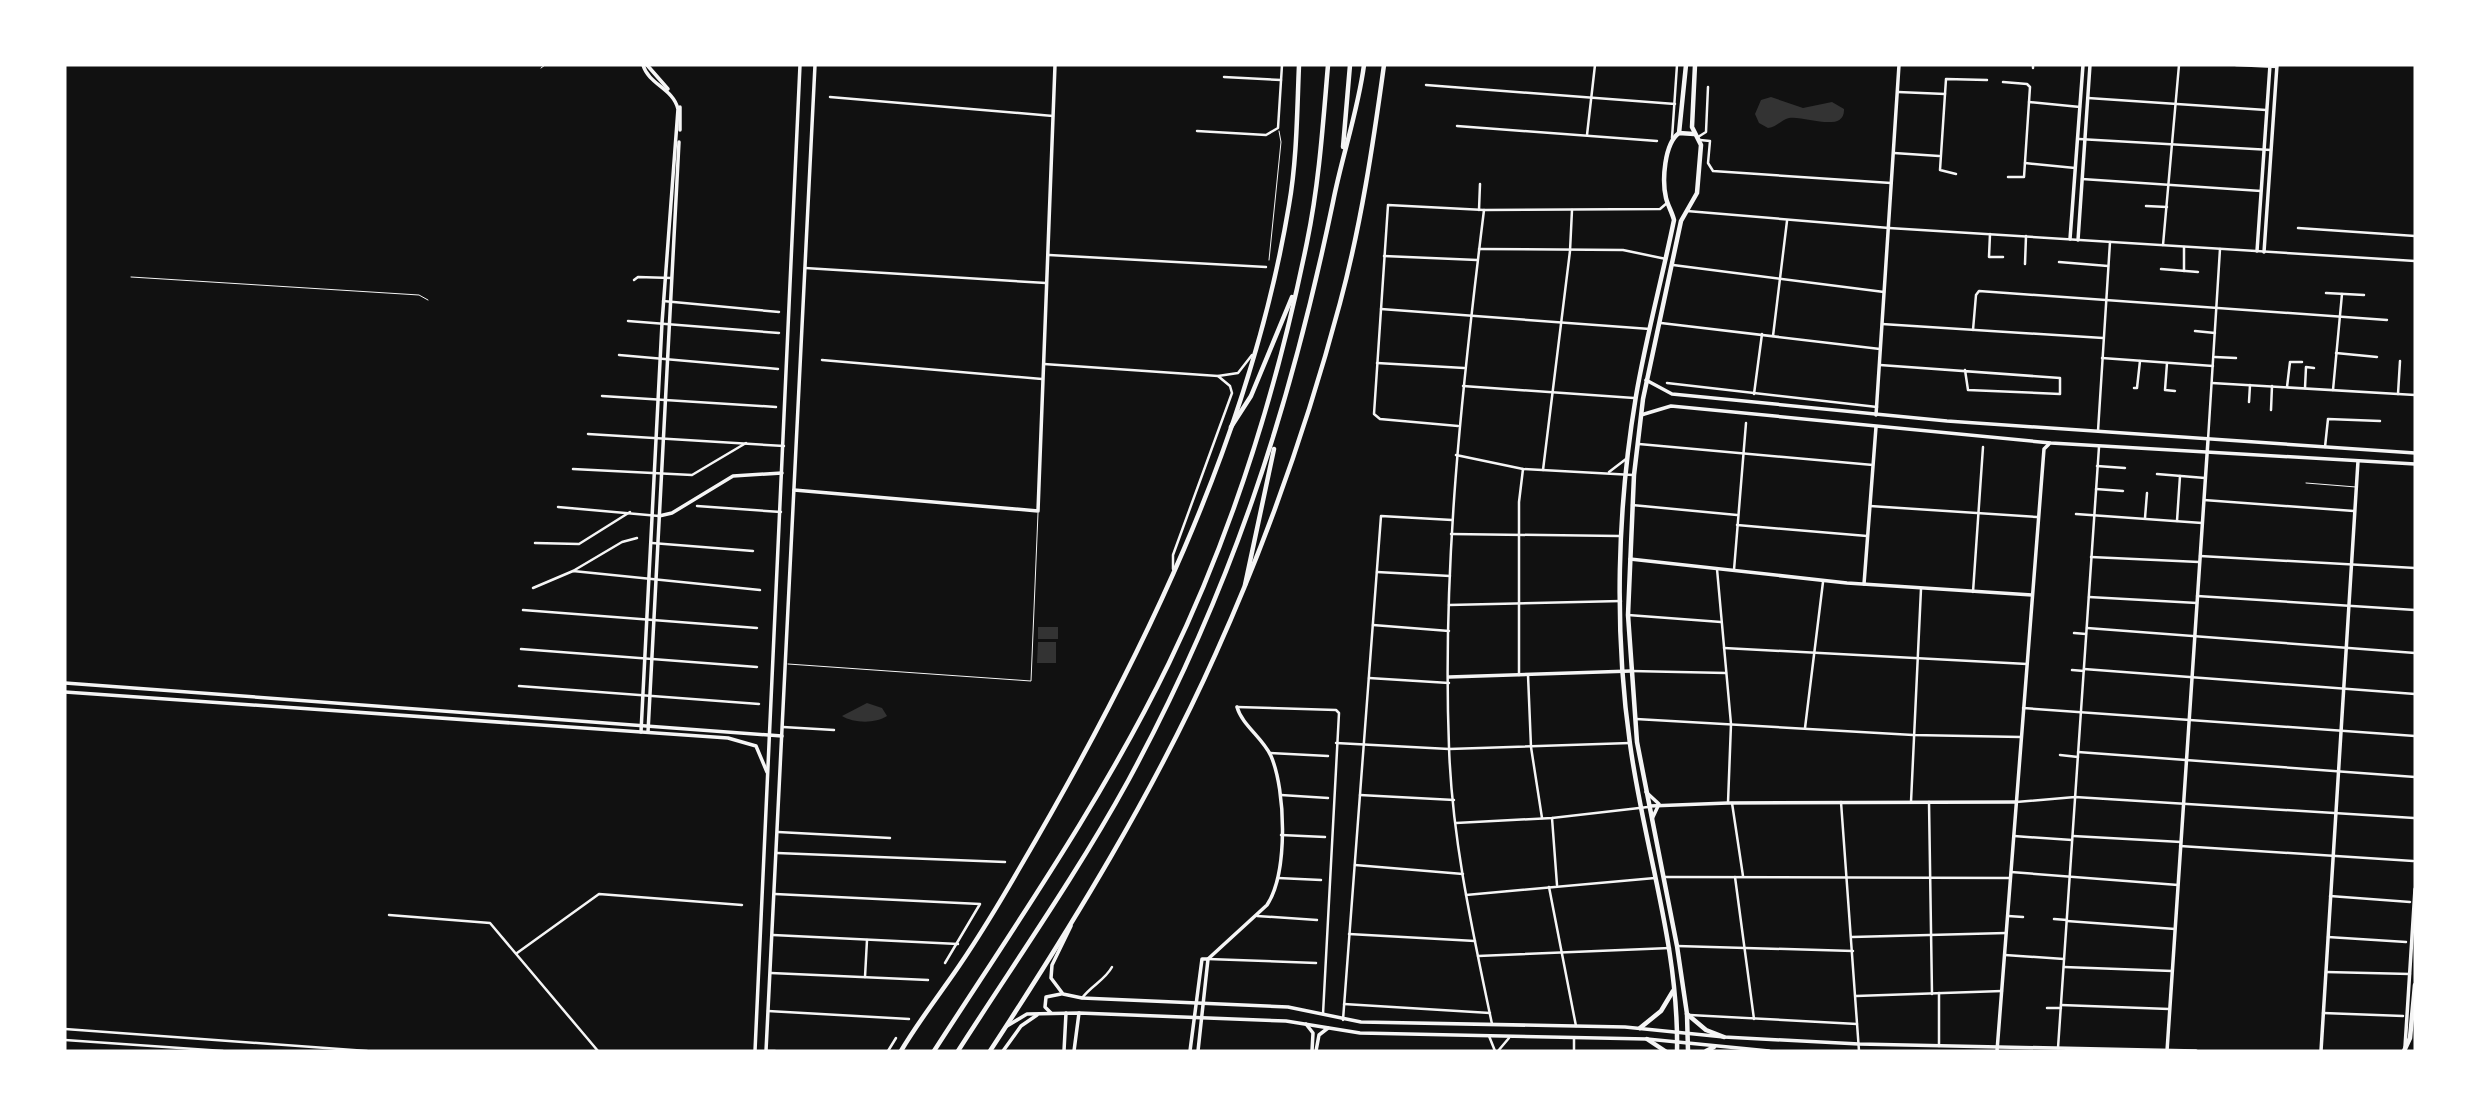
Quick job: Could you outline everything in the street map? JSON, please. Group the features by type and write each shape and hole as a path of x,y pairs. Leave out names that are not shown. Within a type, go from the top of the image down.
{"main road":[{"path":"641,732 652,543 656,516 663,302 678,109 676,100 655,84 645,65"},
{"path":"645,65 672,93 681,113 664,399 659,438"},
{"path":"755,1051 800,65"},
{"path":"766,1051 815,65"},
{"path":"782,488 1038,511 1055,65"},
{"path":"901,1050 979,934 1067,787 1119,689 1174,572 1231,427 1274,279 1289,205 1299,65"},
{"path":"934,1051 1093,806 1168,664 1231,512 1268,402 1296,290 1316,182 1328,65"},
{"path":"1342,159 1350,65"},
{"path":"958,1051 1091,843 1145,749 1227,575 1277,432 1298,361 1364,65"},
{"path":"990,1051 1075,918 1142,802 1186,715 1245,585 1309,413 1341,302 1371,158 1384,65"},
{"path":"1679,133 1686,65"},
{"path":"1688,1051 1687,1014 1677,946 1646,798 1635,719 1628,615 1632,505 1641,415 1681,221 1697,193 1697,137 1691,123 1695,65"},
{"path":"1864,584 1899,65"},
{"path":"2070,239 2082,65"},
{"path":"2078,240 2090,65"},
{"path":"2258,251 2270,66"},
{"path":"2264,252 2277,66"},
{"path":"1677,1051 1678,1031 1670,948 1642,816 1630,743 1620,601 1626,475 1635,398 1674,220 1667,203 1667,159 1672,138 1679,133 1697,137"},
{"path":"1671,209 1687,211"},
{"path":"1231,427 1251,396 1296,290"},
{"path":"1647,380 1665,392 1877,415 2415,453"},
{"path":"1708,410 1709,398"},
{"path":"1641,415 1663,406 2051,443 2415,464"},
{"path":"1245,585 1277,432"},
{"path":"2167,1051 2208,440"},
{"path":"1998,1049 2044,449 2051,443"},
{"path":"2396,463 2403,458 2398,452"},
{"path":"2320,1051 2358,461"},
{"path":"656,516 672,513 733,476 783,473"},
{"path":"648,732 658,543 656,516"},
{"path":"1630,559 1823,581 2032,595"},
{"path":"1449,677 1631,671"},
{"path":"65,683 649,724 782,736"},
{"path":"65,692 727,738 757,746 768,778"},
{"path":"1190,1051 1202,959 1208,959 1257,916 1274,895 1277,878 1281,795 1270,753 1237,707"},
{"path":"1645,791 1659,804"},
{"path":"1639,800 1643,804 1646,798"},
{"path":"1648,807 1659,804 1730,803 2016,802"},
{"path":"1651,821 1659,804"},
{"path":"1642,816 1644,812 1650,814"},
{"path":"2405,1051 2415,889"},
{"path":"1063,994 1053,984 1051,972 1075,918"},
{"path":"1198,1051 1208,959"},
{"path":"2405,1051 2410,1038 2415,985"},
{"path":"1640,1028 1661,1012 1674,990"},
{"path":"1052,1014 1045,1007 1046,997 1063,994 1082,998 1288,1007 1343,1020 1648,1028 1724,1037 1859,1044 1998,1049 2196,1051"},
{"path":"1064,1051 1066,1013"},
{"path":"1006,1027 1023,1015 1079,1013 1305,1023 1377,1034 1647,1039 1769,1051"},
{"path":"1074,1051 1079,1013"},
{"path":"1003,1051 1021,1026 1041,1014"},
{"path":"1687,1014 1706,1030 1724,1037"},
{"path":"1305,1023 1313,1033 1314,1051"},
{"path":"1065,1028 1076,1028"},
{"path":"1314,1051 1319,1035 1328,1028"},
{"path":"1647,1039 1648,1028"},
{"path":"1647,1039 1665,1051"},
{"path":"1706,1051 1714,1047"}],"street":[{"path":"1197,131 1266,135 1278,128 1282,65"},
{"path":"1587,135 1595,65"},
{"path":"1672,138 1677,65"},
{"path":"2163,245 2179,65"},
{"path":"2236,65 2277,66"},
{"path":"1224,77 1281,80"},
{"path":"1956,174 1940,171 1947,78 1987,80"},
{"path":"2003,82 2029,85 2023,178 2008,177"},
{"path":"1426,85 1675,104"},
{"path":"1697,137 1706,132 1708,87"},
{"path":"1898,92 1945,94"},
{"path":"830,97 1053,116"},
{"path":"2088,98 2267,110"},
{"path":"2029,102 2080,107"},
{"path":"1457,126 1657,141"},
{"path":"1697,137 1710,141 1708,163 1713,172 1891,183"},
{"path":"2077,139 2271,150"},
{"path":"1894,153 1940,156"},
{"path":"2025,163 2075,168"},
{"path":"2082,179 2262,191"},
{"path":"1480,184 1479,250 1464,368 1451,534 1449,750 1466,895 1492,1025"},
{"path":"1459,426 1376,418 1388,205 1481,210 1572,210 1660,209 1667,203"},
{"path":"2146,206 2167,207"},
{"path":"1543,470 1570,251 1572,210"},
{"path":"1687,211 1889,228 2415,261"},
{"path":"1773,336 1787,220"},
{"path":"2298,228 2415,236"},
{"path":"1990,234 1989,257 2003,257"},
{"path":"2025,264 2026,236"},
{"path":"2098,432 2110,242"},
{"path":"2184,247 2184,271"},
{"path":"2208,440 2220,249"},
{"path":"1479,250 1623,250 1666,259"},
{"path":"1048,255 1266,267"},
{"path":"1384,256 1477,260"},
{"path":"2059,262 2108,266"},
{"path":"1673,265 1884,292"},
{"path":"805,268 1047,283"},
{"path":"2161,269 2198,272"},
{"path":"634,280 638,277 671,278"},
{"path":"1973,330 1977,293 2105,299 2387,320"},
{"path":"2326,293 2364,295"},
{"path":"2333,390 2342,294"},
{"path":"663,302 779,312"},
{"path":"1381,309 1651,329"},
{"path":"628,321 779,333"},
{"path":"1661,323 1881,349"},
{"path":"1882,324 2103,338"},
{"path":"2195,331 2215,332"},
{"path":"1754,394 1762,334"},
{"path":"2336,353 2376,357"},
{"path":"619,355 778,369"},
{"path":"1044,364 1218,376 1238,373 1252,355"},
{"path":"2213,357 2236,358"},
{"path":"2102,358 2213,366"},
{"path":"822,360 1043,379"},
{"path":"2134,388 2137,388 2140,361"},
{"path":"2398,394 2400,361"},
{"path":"2287,387 2290,362 2302,362"},
{"path":"1377,363 1464,368"},
{"path":"2167,363 2165,390 2175,391"},
{"path":"1880,365 1965,370 2061,379 2059,396 1968,390 1965,370"},
{"path":"2305,388 2306,368 2314,368"},
{"path":"1174,572 1173,555 1232,393 1230,386 1218,376"},
{"path":"1667,383 1877,407"},
{"path":"2212,383 2415,395"},
{"path":"2249,402 2250,385"},
{"path":"1463,386 1635,398"},
{"path":"2271,410 2272,386"},
{"path":"602,396 776,407"},
{"path":"2325,447 2328,419 2380,421"},
{"path":"1734,570 1746,423"},
{"path":"589,434 784,446"},
{"path":"573,469 692,475 746,443"},
{"path":"1637,444 1873,465"},
{"path":"2058,1048 2099,446"},
{"path":"1973,592 1983,447"},
{"path":"1456,455 1523,468 1634,475"},
{"path":"1607,474 1628,457"},
{"path":"2097,466 2125,468"},
{"path":"1518,675 1521,534 1519,502 1523,468"},
{"path":"2157,474 2205,478"},
{"path":"2177,521 2180,476"},
{"path":"2096,489 2123,491"},
{"path":"2145,518 2147,493"},
{"path":"2203,500 2355,511"},
{"path":"1632,505 1738,516"},
{"path":"697,506 781,512"},
{"path":"1870,506 2039,517"},
{"path":"558,507 656,516"},
{"path":"535,543 579,544 630,512"},
{"path":"2076,514 2202,523"},
{"path":"1343,1020 1381,516 1452,520"},
{"path":"1737,525 1867,536"},
{"path":"1451,534 1622,536"},
{"path":"533,587 573,571 622,542 638,538"},
{"path":"652,543 753,551"},
{"path":"2091,556 2415,568"},
{"path":"1717,569 1731,724 1730,803 1744,877"},
{"path":"573,571 760,590"},
{"path":"1377,572 1450,576"},
{"path":"1805,728 1823,581"},
{"path":"1911,802 1915,658 1921,589"},
{"path":"2197,596 2415,610"},
{"path":"2089,597 2197,603"},
{"path":"1449,605 1620,601"},
{"path":"523,610 757,628"},
{"path":"1628,615 1721,622"},
{"path":"1373,625 1449,631"},
{"path":"2087,628 2415,653"},
{"path":"2074,633 2086,634"},
{"path":"521,649 757,667"},
{"path":"1724,649 2027,664"},
{"path":"2072,670 2415,694"},
{"path":"1631,671 1726,673"},
{"path":"1528,675 1531,747 1542,819"},
{"path":"1369,678 1449,683"},
{"path":"519,686 759,704"},
{"path":"1237,707 1242,704 1338,711 1322,1014"},
{"path":"2023,708 2415,736"},
{"path":"1635,719 1913,735 2021,737"},
{"path":"783,727 834,730"},
{"path":"1336,743 1449,750 1630,743"},
{"path":"2078,752 2415,777"},
{"path":"1270,753 1328,755"},
{"path":"2060,755 2078,757"},
{"path":"1281,795 1328,798"},
{"path":"1360,795 1454,800"},
{"path":"2016,802 2075,797 2414,818"},
{"path":"1841,802 1859,1051"},
{"path":"1929,802 1932,994"},
{"path":"1456,823 1542,819 1648,807"},
{"path":"1552,818 1557,886"},
{"path":"778,832 890,838"},
{"path":"1281,835 1325,837"},
{"path":"2014,836 2181,844 2413,861"},
{"path":"777,853 1005,862"},
{"path":"1355,865 1463,874"},
{"path":"2011,872 2178,885"},
{"path":"1663,877 2010,878"},
{"path":"1735,877 1754,1019"},
{"path":"1277,878 1321,880"},
{"path":"1466,895 1656,878"},
{"path":"1549,887 1564,953 1576,1026"},
{"path":"517,953 599,894 742,905"},
{"path":"775,894 980,904 945,963"},
{"path":"2330,896 2410,902"},
{"path":"389,915 490,923 598,1051"},
{"path":"1257,916 1317,920"},
{"path":"2008,916 2023,917"},
{"path":"2054,919 2175,929"},
{"path":"1852,936 2006,933"},
{"path":"1349,934 1475,942"},
{"path":"773,936 958,944"},
{"path":"2328,937 2406,942"},
{"path":"865,977 867,940"},
{"path":"1677,946 1853,951"},
{"path":"1478,956 1670,948"},
{"path":"2005,955 2064,959"},
{"path":"1208,959 1316,963"},
{"path":"1082,998 1092,985 1106,978 1112,967"},
{"path":"2063,967 2172,971"},
{"path":"2326,971 2410,974"},
{"path":"771,973 928,980"},
{"path":"1856,996 2002,991"},
{"path":"1938,993 1939,1046"},
{"path":"1344,1004 1490,1013"},
{"path":"2047,1007 2170,1009"},
{"path":"768,1011 909,1019"},
{"path":"2323,1013 2403,1016"},
{"path":"1687,1014 1696,1018 1857,1024"},
{"path":"65,1029 367,1051"},
{"path":"1489,1036 1497,1051 1511,1036"},
{"path":"888,1051 896,1038"},
{"path":"1574,1038 1574,1051"},
{"path":"65,1040 223,1051"},
{"path":"766,1051 775,1051"}],"lane":[{"path":"541,68 545,65"},
{"path":"1269,260 1281,142 1278,128"},
{"path":"131,277 419,295 428,300"},
{"path":"2306,483 2356,487"},
{"path":"785,664 1031,681 1038,511"}],"shaded area":[{"path":"1771,97 1803,108 1832,102 1844,109 1843,116 1838,121 1831,122 1789,118 1768,128 1759,123 1755,114 1761,100"},
{"path":"1038,627 1058,627 1058,639 1038,639"},
{"path":"1038,642 1056,642 1056,663 1037,663"},
{"path":"867,703 882,708 887,716 864,722 842,716"}]}
